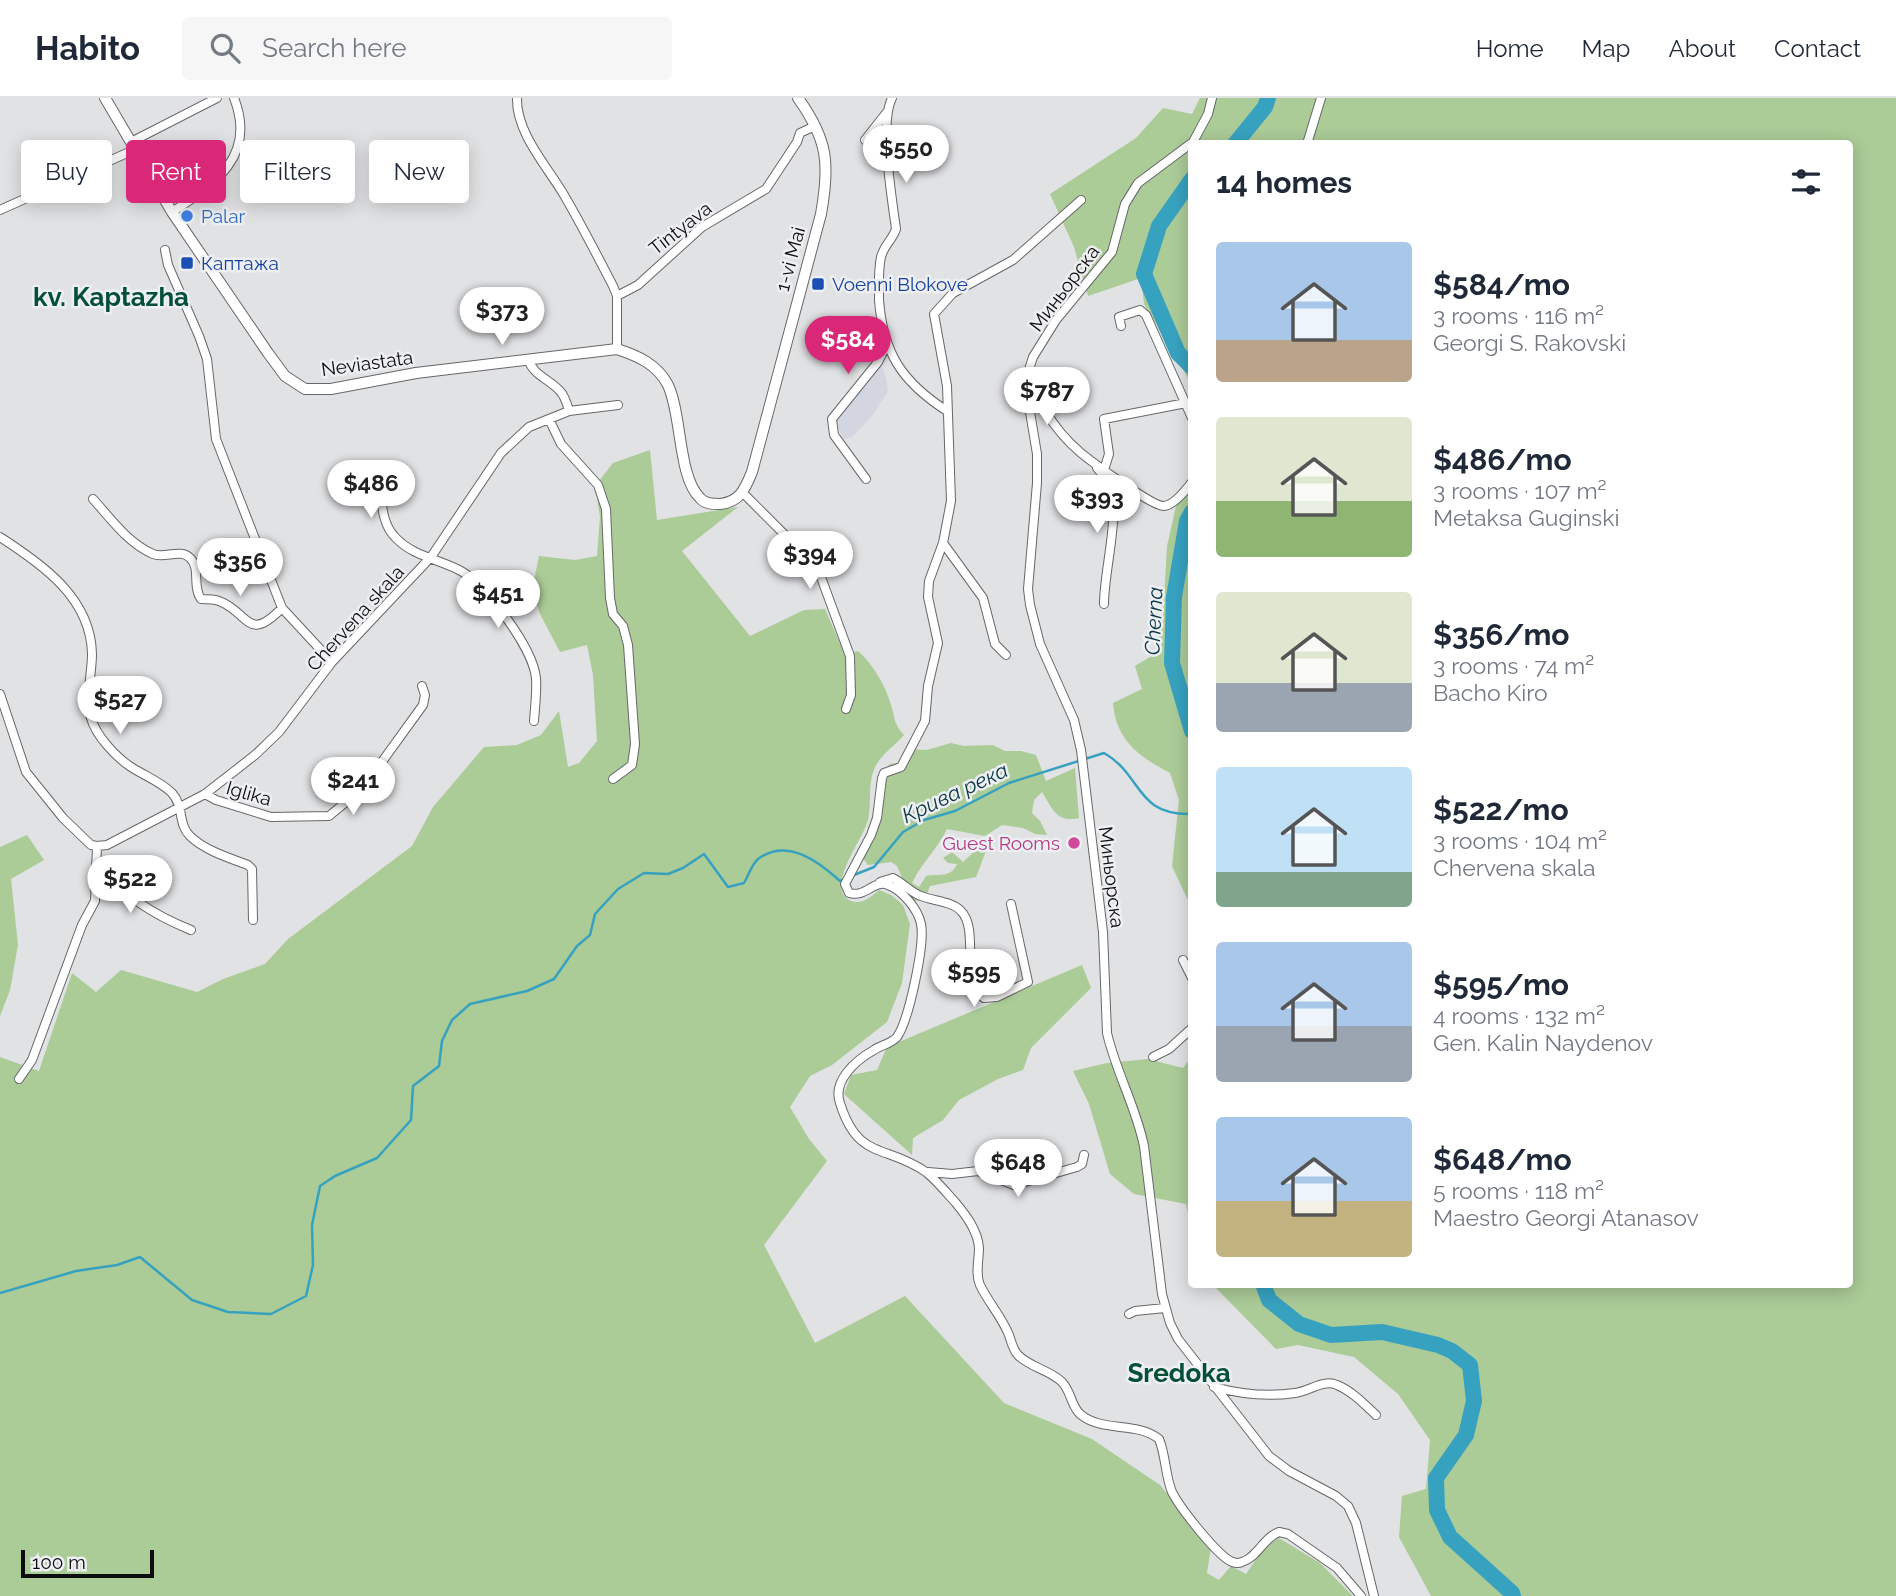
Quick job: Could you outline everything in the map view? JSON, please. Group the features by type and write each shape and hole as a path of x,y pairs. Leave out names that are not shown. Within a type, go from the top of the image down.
{"street":[{"name":"Neviastata","path":"105,98 131,140"},
{"path":"143,140 217,98"},
{"path":"172,212 208,188 230,164 240,138 239,110 234,98"},
{"path":"517,98 520,121 563,193 617,296 617,349 639,356 656,368 667,383 675,404 685,464 692,486 700,499 709,503 728,503 743,492 789,539 804,549 818,569 832,614 850,656 851,695 846,709"},
{"name":"1-vi Mai","path":"743,492 752,472 821,214 826,182 826,162 815,126 798,98"},
{"path":"892,98 887,112 886,135 896,229 894,236 886,243 879,268 880,307 886,346 919,390 947,411"},
{"name":"Миньорска","path":"1195,140 1208,114 1212,98"},
{"path":"1308,140 1321,98"},
{"path":"865,140 887,112"},
{"name":"Tintyava","path":"617,296 638,285 711,221 766,190 797,142 800,132 815,126"},
{"name":"Миньорска","path":"1188,146 1138,183 1125,204 1112,252 1056,320 1033,358 1026,392 1037,454 1028,589 1030,605 1040,644 1074,720 1084,763 1103,932 1108,1034 1144,1146 1165,1308 1178,1339 1269,1456 1289,1471 1336,1496 1348,1507 1356,1522 1374,1596"},
{"path":"0,210 126,149"},
{"path":"1011,904 1028,982 997,997 984,998 977,992 972,976 967,922 961,911 913,892 893,878 884,879 860,895 849,893 845,884 877,818 884,773 901,767 925,722 928,686 938,643 928,597 929,581 943,543 951,500 946,379 934,313 953,293 1013,260 1081,200"},
{"name":"Neviastata","path":"167,203 285,376 305,388 331,389 416,373 617,349"},
{"path":"165,250 168,265 207,359 216,439 282,608 332,662"},
{"path":"1121,326 1119,317 1140,310 1146,315 1188,408"},
{"path":"866,479 834,435 832,419 878,362 886,346"},
{"path":"528,359 536,372 559,389 565,397 569,411"},
{"path":"1028,373 1046,412 1068,441 1104,470 1160,506 1166,506 1188,487"},
{"path":"1104,470 1109,454 1104,419 1186,403"},
{"name":"Chervena skala","path":"97,846 107,845 205,794 279,732 332,662 431,556 500,453 529,426 569,411 618,405"},
{"path":"549,419 561,444 598,485 606,509 610,598 614,614 623,626 628,645 635,744 632,765 613,779"},
{"path":"1093,462 1107,481 1111,494 1112,544 1106,571 1104,604"},
{"path":"401,477 385,478 379,482 386,525 396,538 422,556 431,556 464,572 504,613 531,656 536,677 534,720"},
{"path":"93,499 129,539 156,556 183,553 191,558 195,569 196,592 201,598 220,601 247,622 257,626 268,622 282,608"},
{"path":"0,537 31,558 77,602 89,631 92,651 90,709 99,734 130,767 169,790 181,806 184,830 191,837 202,845 248,864 252,869 253,920"},
{"path":"943,543 983,598 995,644 1006,656"},
{"name":"Iglika","path":"205,794 271,817 319,818 334,814 363,788 423,705 425,695 422,686"},
{"path":"0,694 26,772 63,818 91,845 97,846 95,901 82,925 32,1060 19,1079"},
{"path":"96,863 124,893 164,919 191,930"},
{"path":"878,885 889,885 901,893 917,913 921,925 916,975 908,1011 897,1037 857,1061 845,1075 838,1093 851,1130 870,1149 905,1161 925,1172 956,1203 976,1233 979,1247 979,1283 1018,1355 1064,1384 1079,1413 1084,1417 1146,1430 1159,1439 1176,1499 1228,1560 1245,1562 1275,1533 1287,1534 1337,1568 1361,1596"},
{"path":"1183,960 1188,970"},
{"path":"1153,1057 1169,1049 1188,1032"},
{"path":"925,1172 952,1174 978,1171 1014,1185 1077,1167 1082,1164 1084,1155"},
{"path":"1129,1314 1165,1308"},
{"path":"1214,1387 1237,1394 1273,1395 1296,1393 1329,1383 1337,1384 1376,1415"}],"shaded area":[{"path":"879,359 888,391 872,416 852,437 844,439 833,418"}],"green space":[{"path":"1200,98 1896,98 1896,1596 1431,1596 1399,1537 1402,1496 1426,1489 1430,1440 1398,1394 1354,1357 1298,1345 1276,1349 1216,1288 1853,1288 1853,140 1188,140 1188,378 1144,304 1141,278 1088,296 1074,247 1050,194 1136,138 1163,108 1192,114"},
{"path":"650,450 657,520 738,507 682,551 750,636 804,610 825,609 845,655 858,651 878,675 886,690 897,725 904,735 875,767 871,780 868,820 847,863 841,886 843,895 851,901 863,901 879,890 891,895 903,905 910,924 902,983 887,1022 832,1065 810,1076 790,1107 809,1139 827,1161 764,1245 815,1343 905,1296 1004,1403 1092,1439 1160,1485 1211,1547 1207,1573 1219,1580 1231,1566 1246,1574 1265,1546 1279,1538 1320,1563 1353,1596 0,1596 0,1057 39,1071 72,973 96,992 121,970 197,992 223,979 265,964 288,939 412,846 433,807 484,747 517,745 541,735 559,711 568,767 579,763 597,741 593,675 587,645 560,652 540,614 532,590 539,556 575,560 597,556 600,517 595,486 613,463"},
{"path":"1188,490 1188,900 1172,866 1179,800 1170,773 1131,746 1119,727 1113,703 1142,689 1135,666 1155,654 1163,616 1167,546 1177,502"},
{"path":"951,743 964,746 993,745 1005,751 1036,755 1046,781 1075,768 1079,818 1060,816 1052,809 1042,792 1034,800 1032,813 1040,821 1047,835 1002,825 985,836 947,829 912,883 919,887 926,876 951,872 957,864 948,863 943,858 952,852 963,862 977,849 986,851 976,877 930,886 925,900 912,901 897,866 891,862 868,865 861,856 869,839 884,771 890,764 899,763 907,749 927,750"},
{"path":"27,835 44,860 11,879 18,945 10,990 0,1016 0,847"},
{"path":"1082,965 1091,988 1031,1048 1023,1070 998,1079 959,1100 943,1120 913,1138 912,1155 844,1094 851,1075 877,1070 887,1047"},
{"path":"1148,1059 1183,1068 1188,1061 1188,1213 1186,1204 1134,1194 1110,1174 1089,1104 1073,1071 1107,1063"}],"waterway":[{"name":"Cherna","path":"1238,140 1265,107 1268,98"},
{"name":"Cherna","path":"1188,185 1159,226 1144,274 1178,353 1188,363"},
{"name":"Cherna","path":"1188,519 1174,597 1172,663 1188,717"},
{"name":"Крива река","path":"854,875 874,867 903,832 924,820 955,811 1009,783 1104,753 1117,762 1149,801 1173,813 1188,814"},
{"name":"Крива река","path":"0,1293 76,1271 117,1265 140,1257 192,1300 228,1312 271,1314 306,1296 313,1265 312,1225 320,1186 335,1176 377,1158 411,1120 413,1086 439,1066 442,1041 452,1020 470,1004 527,991 554,979 577,946 590,935 595,914 618,889 644,873 668,874 683,868 704,854 728,887 744,883 758,859 780,850 802,855 822,866 840,881 844,879"},
{"name":"Cherna","path":"1264,1288 1269,1300 1299,1324 1331,1335 1382,1332 1438,1345 1452,1351 1470,1365 1474,1401 1466,1435 1436,1478 1437,1510 1450,1537 1513,1596"}],"place":[{"name":"Palar","path":"187,216"},
{"name":"Каптажа","path":"187,263"},
{"name":"Voenni Blokove","path":"818,284"},
{"name":"Guest Rooms","path":"1074,843"}],"district":[{"name":"kv. Kaptazha","path":"111,297"},
{"name":"Sredoka","path":"1179,1373"}]}
